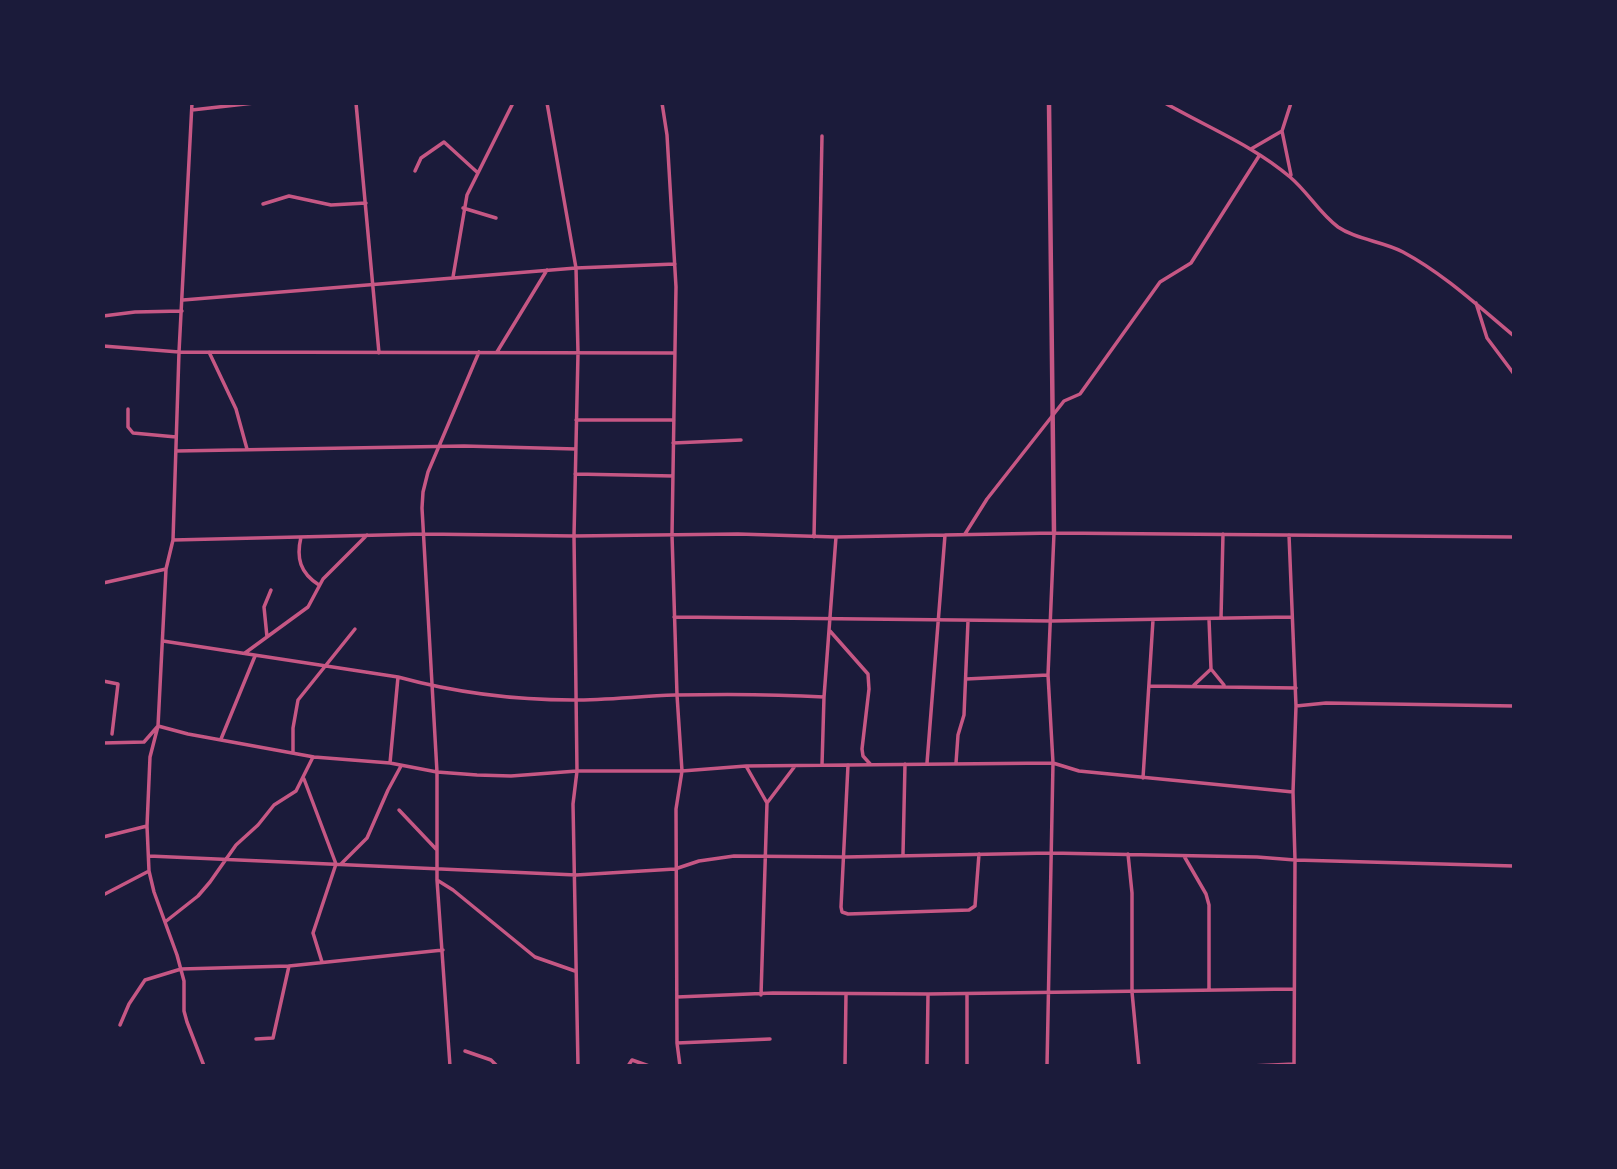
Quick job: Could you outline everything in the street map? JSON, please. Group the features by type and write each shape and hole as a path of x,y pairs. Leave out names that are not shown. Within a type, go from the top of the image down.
{"street":[{"path":"192,103 179,352 173,540 166,569 158,726 150,757 147,826 149,871 181,969 187,1022 204,1066"},
{"path":"192,110 254,103"},
{"path":"356,103 379,354"},
{"path":"453,277 467,195 513,103"},
{"path":"547,103 576,268 578,353 574,536 578,771 573,804 578,1066"},
{"path":"663,103 675,264 672,535 682,771 676,808 675,869 677,1043 680,1066"},
{"path":"1047,1066 1053,763 1048,675 1054,533 1049,103"},
{"path":"1166,103 1250,149 1291,177 1321,213 1340,228 1404,252 1476,301 1514,336"},
{"path":"1291,103 1282,131 1291,177"},
{"path":"1250,149 1282,131"},
{"path":"814,537 822,136"},
{"path":"415,171 421,158 444,142 478,173"},
{"path":"965,534 987,499 1065,401 1080,394 1160,282 1191,263 1259,156"},
{"path":"262,204 289,196 331,205 366,203"},
{"path":"463,208 496,218"},
{"path":"183,300 547,270 675,264"},
{"path":"497,352 547,270"},
{"path":"1476,301 1487,338 1514,374"},
{"path":"103,316 182,311"},
{"path":"103,346 179,352 674,353"},
{"path":"209,352 236,409 247,449"},
{"path":"450,1066 437,880 437,772 423,492 438,448 479,352"},
{"path":"128,409 128,427 133,433 176,437"},
{"path":"576,420 674,420"},
{"path":"673,443 741,440"},
{"path":"176,451 464,446 576,449"},
{"path":"575,474 673,476"},
{"path":"173,540 424,534 836,537 1054,533 1514,537"},
{"path":"1221,618 1223,534"},
{"path":"244,654 308,607 323,579 368,535"},
{"path":"927,763 945,535"},
{"path":"1251,1066 1294,1065 1293,792 1296,688 1289,535"},
{"path":"302,537 298,549 299,562 303,572 320,586"},
{"path":"822,765 824,697 836,537"},
{"path":"103,583 166,569"},
{"path":"267,637 264,607 271,590"},
{"path":"674,617 968,621 1291,617"},
{"path":"1209,619 1211,669 1225,686"},
{"path":"1143,778 1153,620"},
{"path":"956,763 958,735 964,715 968,621"},
{"path":"293,753 293,727 298,700 355,629"},
{"path":"829,630 867,674 869,689 862,749 871,765"},
{"path":"163,641 398,677 432,687 543,699 760,694 824,697"},
{"path":"221,739 255,656"},
{"path":"1193,685 1211,669"},
{"path":"966,679 1048,675"},
{"path":"390,763 398,677"},
{"path":"103,681 118,684 112,734"},
{"path":"1149,686 1296,688"},
{"path":"1296,706 1326,703 1514,706"},
{"path":"158,726 313,757 390,763 437,772 510,776 578,771 682,771 746,766 1053,763 1079,771 1293,792"},
{"path":"103,743 110,745 144,742 158,726"},
{"path":"103,749 110,745"},
{"path":"166,922 211,882 225,859 274,805 296,791 313,757"},
{"path":"903,854 905,764"},
{"path":"848,765 842,912 969,910 975,906 977,896 979,854"},
{"path":"322,963 313,933 338,864 367,838 371,824 401,766"},
{"path":"746,766 767,803 761,995"},
{"path":"767,803 795,766"},
{"path":"304,779 338,864"},
{"path":"399,810 436,849"},
{"path":"103,837 147,826"},
{"path":"149,856 576,875 675,869 699,861 734,856 845,857 903,854 1128,854 1514,866"},
{"path":"1128,854 1132,893 1132,992 1139,1066"},
{"path":"1184,856 1206,894 1209,905 1209,990"},
{"path":"103,895 149,871"},
{"path":"437,880 535,957 575,971"},
{"path":"120,1025 129,1004 145,980 181,969 289,966 443,950"},
{"path":"257,1040 274,1038 289,966"},
{"path":"677,997 773,993 967,994 1293,989"},
{"path":"845,1066 846,994"},
{"path":"927,1066 928,994"},
{"path":"967,994 967,1066"},
{"path":"677,1043 770,1039"},
{"path":"466,1051 491,1060 496,1066"},
{"path":"628,1066 632,1060 649,1066"},
{"path":"488,1066 496,1066"}]}
